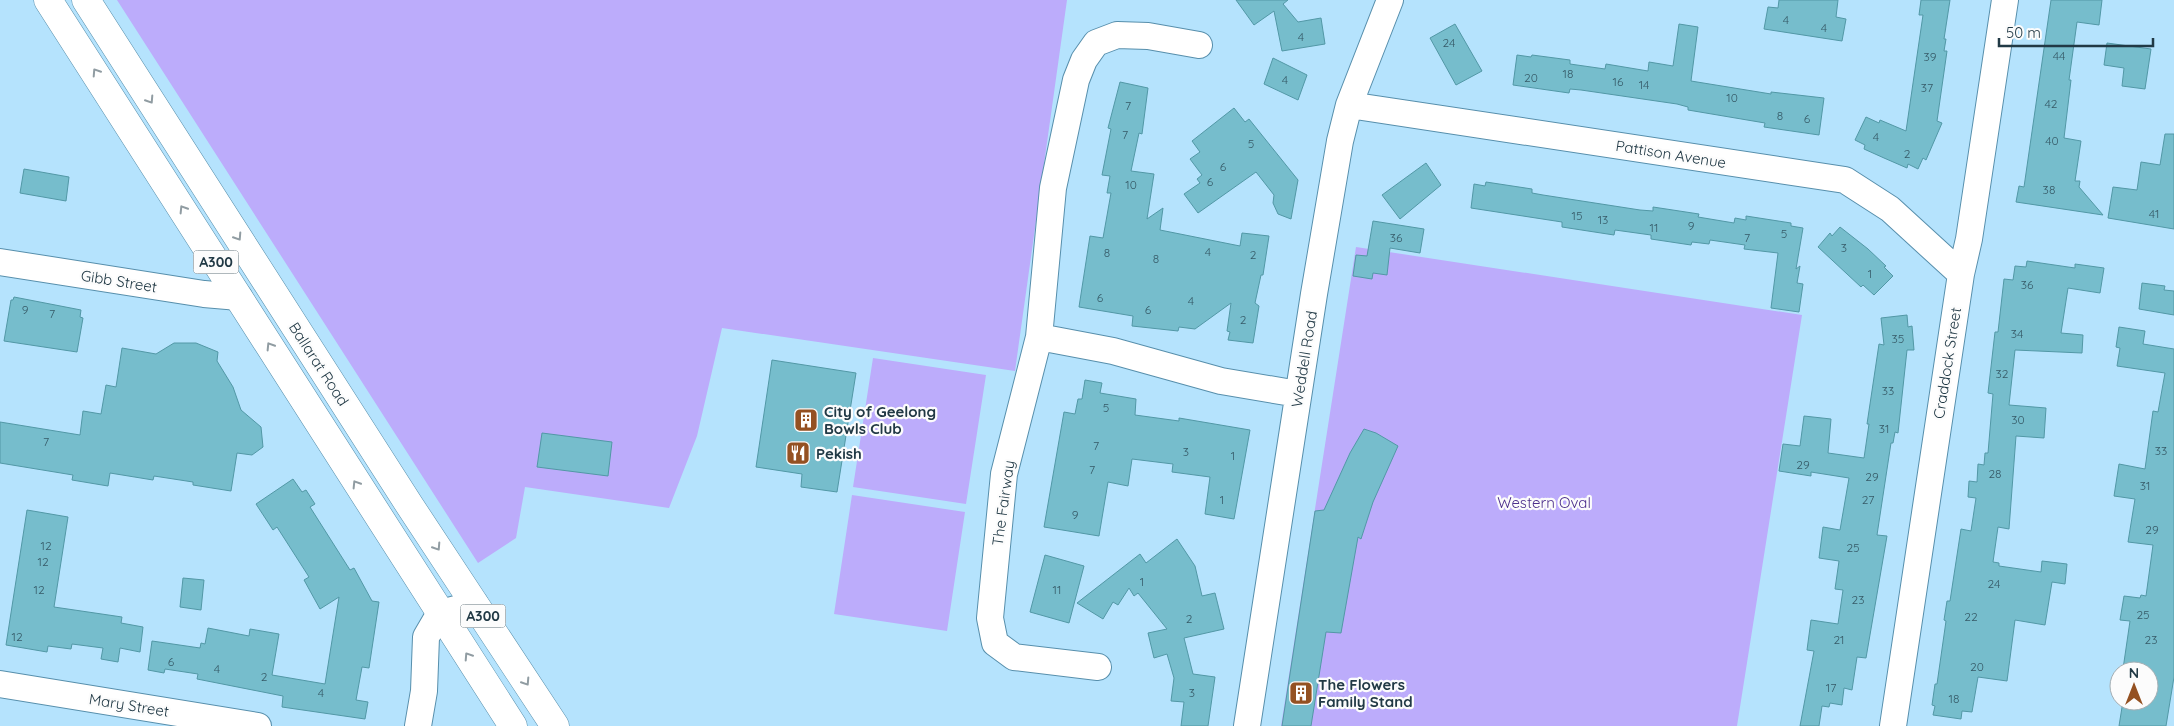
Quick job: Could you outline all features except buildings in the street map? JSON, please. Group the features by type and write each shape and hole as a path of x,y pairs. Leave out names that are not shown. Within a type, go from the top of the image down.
{"highway":[{"name":"A300","path":"48,0 513,726"},
{"name":"Ballarat Road","path":"86,0 555,726"}],"street":[{"name":"Weddell Road","path":"1247,726 1323,234 1349,105 1390,0"},
{"name":"Craddock Street","path":"1892,726 1961,274 1969,239 2006,0"},
{"name":"The Fairway","path":"1098,667 1014,657 995,643 990,618 1004,474 1039,336 1053,188 1076,80 1084,60 1096,43 1117,35 1148,36 1199,45"},
{"name":"Pattison Avenue","path":"1349,105 1845,180 1890,209 1961,274"},
{"name":"Gibb Street","path":"0,262 204,294 239,297"},
{"path":"1039,336 1113,352 1221,382 1298,394"},
{"path":"418,726 424,691 426,638 440,613 475,604"},
{"name":"Mary Street","path":"0,684 258,726"}],"green space":[{"path":"117,0 1067,0 1015,371 722,328 697,436 669,508 525,487 516,538 478,563"},
{"name":"Western Oval","path":"1356,247 1802,315 1737,726 1281,726"},
{"path":"873,358 986,375 966,504 853,487"},
{"path":"852,495 965,512 947,631 834,614"}],"place":[{"name":"City of Geelong Bowls Club","path":"806,420"},
{"name":"Pekish","path":"798,453"},
{"name":"The Flowers Family Stand","path":"1301,693"}]}
